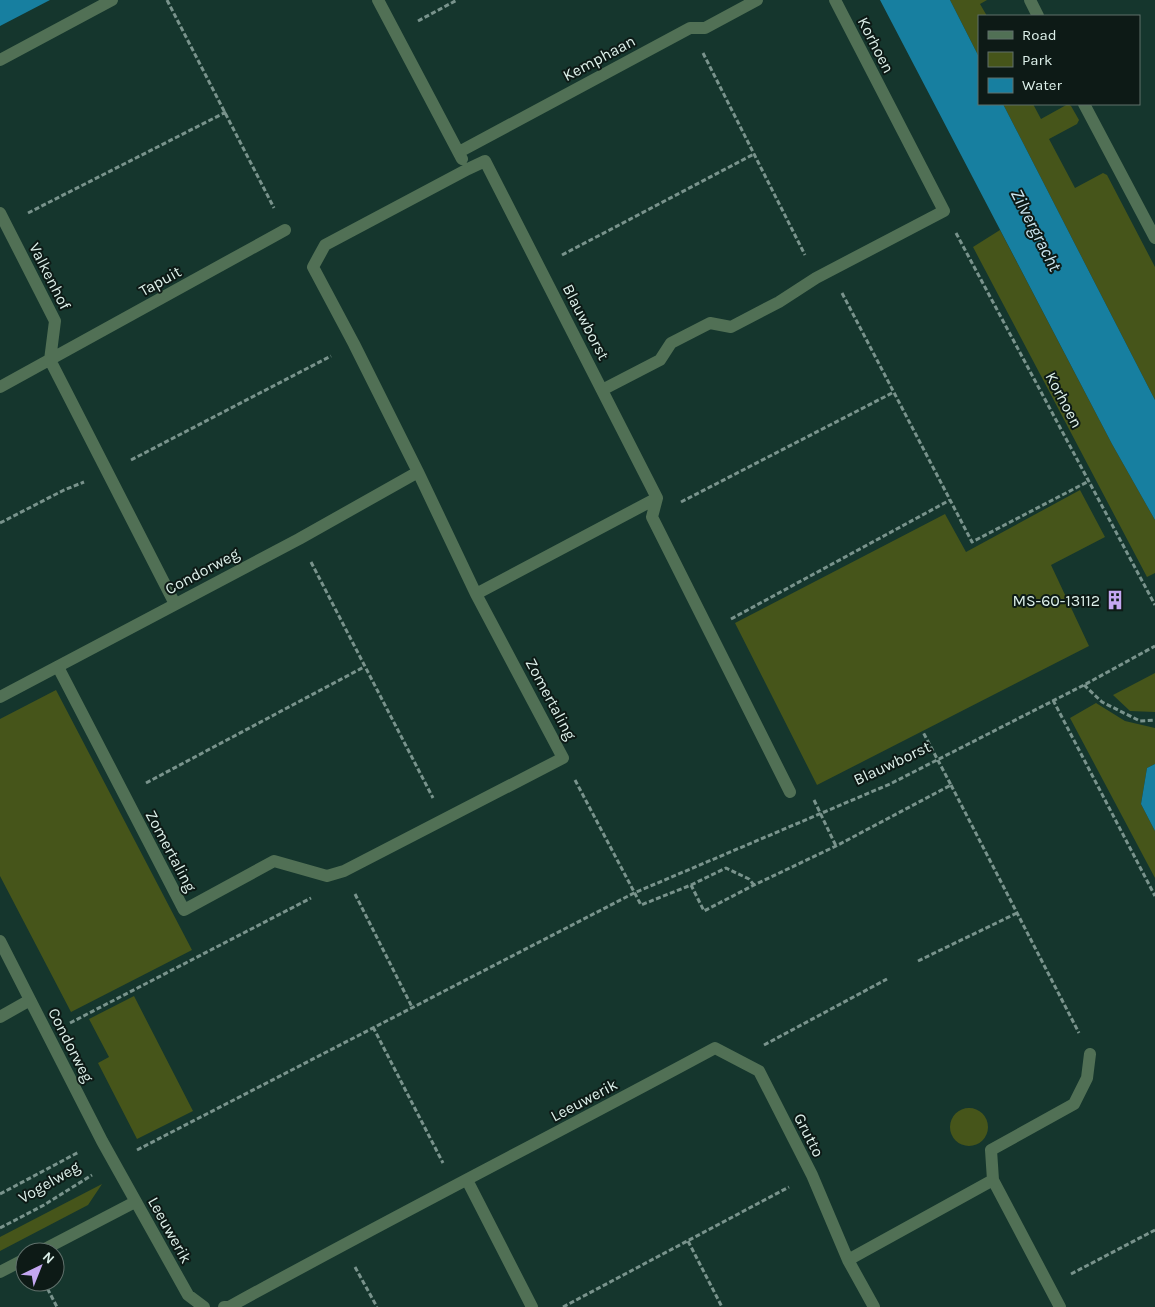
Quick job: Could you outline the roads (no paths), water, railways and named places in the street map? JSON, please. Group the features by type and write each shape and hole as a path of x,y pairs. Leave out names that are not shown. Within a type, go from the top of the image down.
{"street":[{"path":"0,60 112,0"},
{"path":"378,0 468,169 326,245 312,267 354,344 418,472"},
{"name":"Kemphaan","path":"459,152 690,28 705,28 757,0"},
{"name":"Korhoen","path":"602,390 660,360 671,343 710,323 731,327 779,302 830,270 944,211 834,0"},
{"path":"1030,0 1038,15"},
{"path":"1085,105 1154,236"},
{"name":"Blauwborst","path":"468,169 485,161 657,498"},
{"name":"Valkenhof","path":"3,219 56,321 50,360"},
{"name":"Tapuit","path":"50,360 285,230"},
{"path":"0,387 50,360 176,604"},
{"name":"Condorweg","path":"0,697 299,539 418,472"},
{"name":"Zomertaling","path":"58,667 184,910 274,861 327,876 344,872 563,758 476,594 418,472"},
{"path":"657,498 652,517 790,792"},
{"path":"476,594 657,498"},
{"name":"Condorweg","path":"0,941 114,1162"},
{"path":"0,1017 30,1000"},
{"name":"Grutto","path":"716,1048 759,1071 812,1175 848,1260 874,1307"},
{"name":"Leeuwerik","path":"224,1307 229,1307 343,1244 716,1048"},
{"path":"1060,1307 993,1180 991,1150 1074,1104 1087,1078 1090,1054"},
{"name":"Leeuwerik","path":"114,1162 188,1295 204,1307"},
{"path":"467,1180 532,1307"},
{"path":"848,1260 993,1180"},
{"path":"59,1242 136,1202"},
{"path":"0,1272 15,1265"}],"water":[{"path":"0,0 50,0 0,26"},
{"name":"Zilvergracht","path":"880,0 950,0 978,55 978,105 1004,105 1155,400 1155,520 1112,444"},
{"path":"1155,764 1155,831 1141,804 1147,768"}],"place":[{"name":"MS-60-13112","path":"1115,600"}]}
